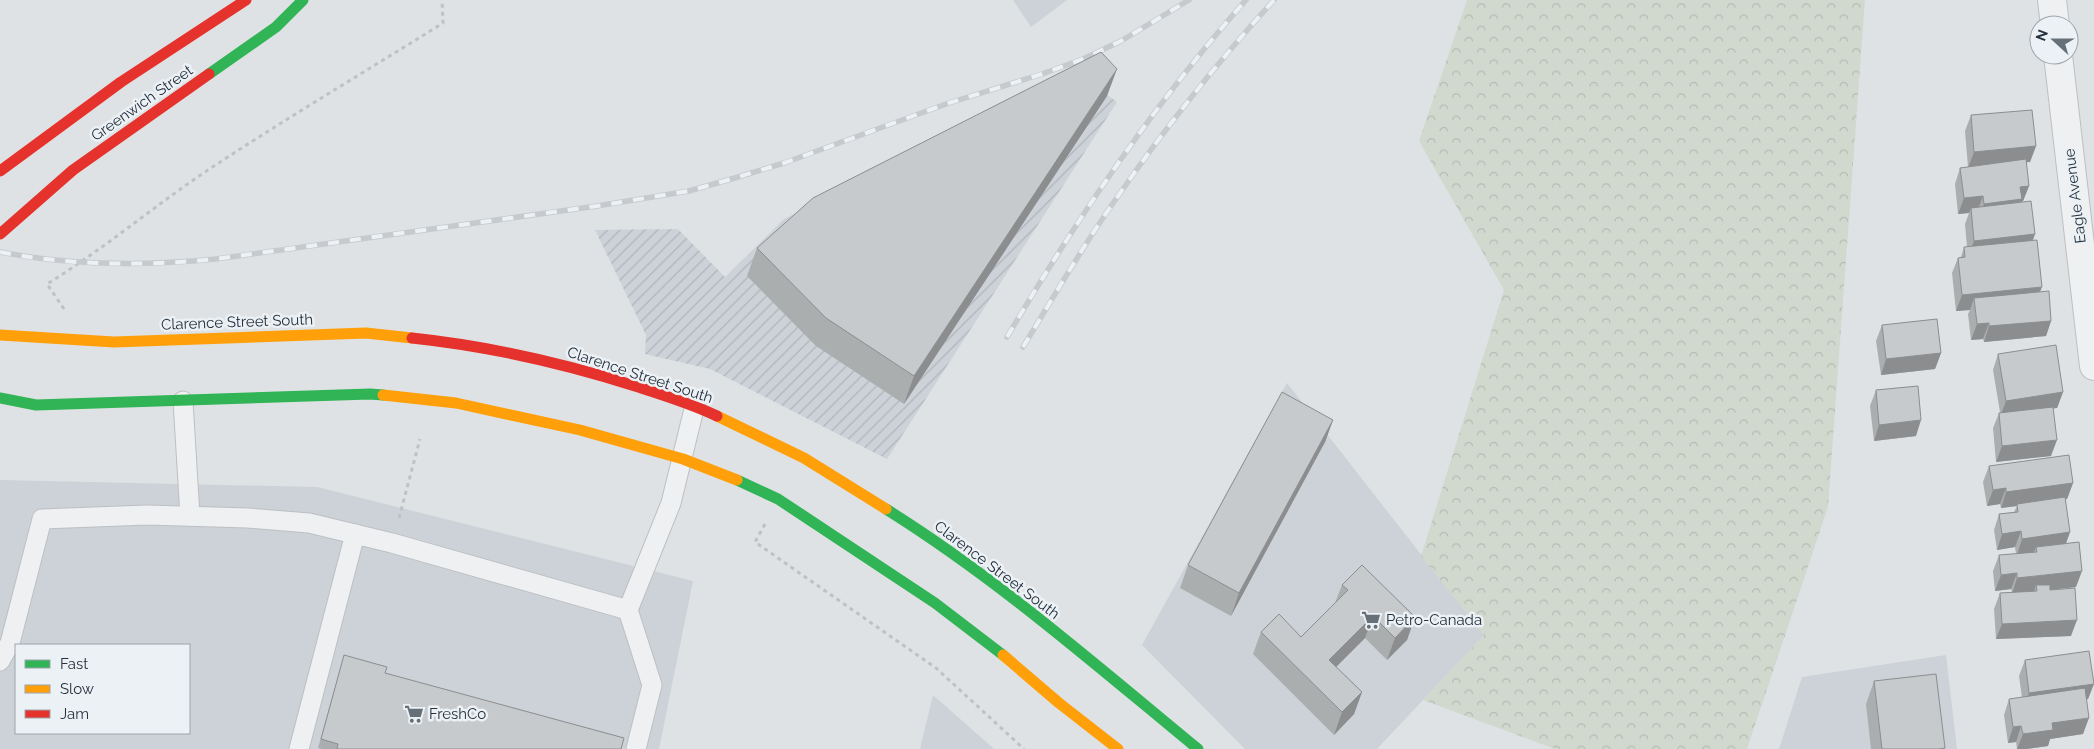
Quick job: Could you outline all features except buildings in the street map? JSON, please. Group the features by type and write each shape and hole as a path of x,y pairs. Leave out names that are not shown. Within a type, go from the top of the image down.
{"main road":[{"name":"Greenwich Street","path":"0,171 78,112 194,32 246,0"},
{"name":"Greenwich Street","path":"0,234 73,170 276,27 304,0"},
{"name":"Clarence Street South","path":"0,335 114,342 366,333 459,342 591,372 695,405 804,458 929,536 1038,618 1198,749"},
{"path":"0,398 36,405 370,394 431,399 580,430 683,459 736,479 778,499 936,603 1005,656 1118,749"}],"street":[{"path":"2052,0 2054,15"},
{"name":"Eagle Avenue","path":"2059,65 2094,366"}],"lane":[{"path":"183,401 190,516"},
{"path":"636,749 652,685 628,610 671,503 695,405"},
{"path":"0,661 10,643 42,519 190,516 310,523 628,610"},
{"path":"299,749 355,534"}],"path":[{"path":"399,518 420,439"},
{"path":"869,622 936,668 1024,749"}],"shaded area":[{"path":"1013,0 1067,0 1031,27"},
{"path":"1078,73 1117,102 887,459 710,369 645,354 646,335 595,230 678,229 725,277 784,219"},
{"path":"1287,383 1484,635 1377,749 1245,749 1142,645"},
{"path":"0,480 317,487 693,581 659,749 0,749"},
{"path":"1946,655 1957,749 1779,749 1802,677"},
{"path":"933,695 994,749 920,749"}],"green space":[{"path":"1467,0 1865,0 1828,507 1747,749 1555,749 1423,700 1484,635 1421,556 1504,290 1419,141"}],"railway":[{"path":"0,252 54,260 135,264 216,259 597,206 689,191 784,163 946,104 1083,59 1121,41 1189,0"},
{"path":"1007,337 1061,248 1119,162 1212,39 1246,0"},
{"path":"1023,347 1091,235 1134,173 1192,97 1274,0"}],"traffic: fast":[{"path":"209,74 276,27 303,0"},
{"path":"0,398 36,405 383,395"},
{"path":"737,480 778,499 935,603 1003,655"},
{"path":"886,509 968,564 1046,624 1198,749"}],"traffic: slow":[{"path":"0,335 114,342 366,333 412,338"},
{"path":"383,395 456,403 580,430 683,459 737,480"},
{"path":"717,416 804,458 886,509"},
{"path":"1003,655 1059,703 1118,749"}],"traffic: jam":[{"path":"0,171 121,82 246,0"},
{"path":"0,234 73,170 209,74"},
{"path":"412,338 497,351 553,363 687,403 717,416"}],"place":[{"name":"Petro-Canada","path":"1371,620"},
{"name":"FreshCo","path":"414,714"}]}
